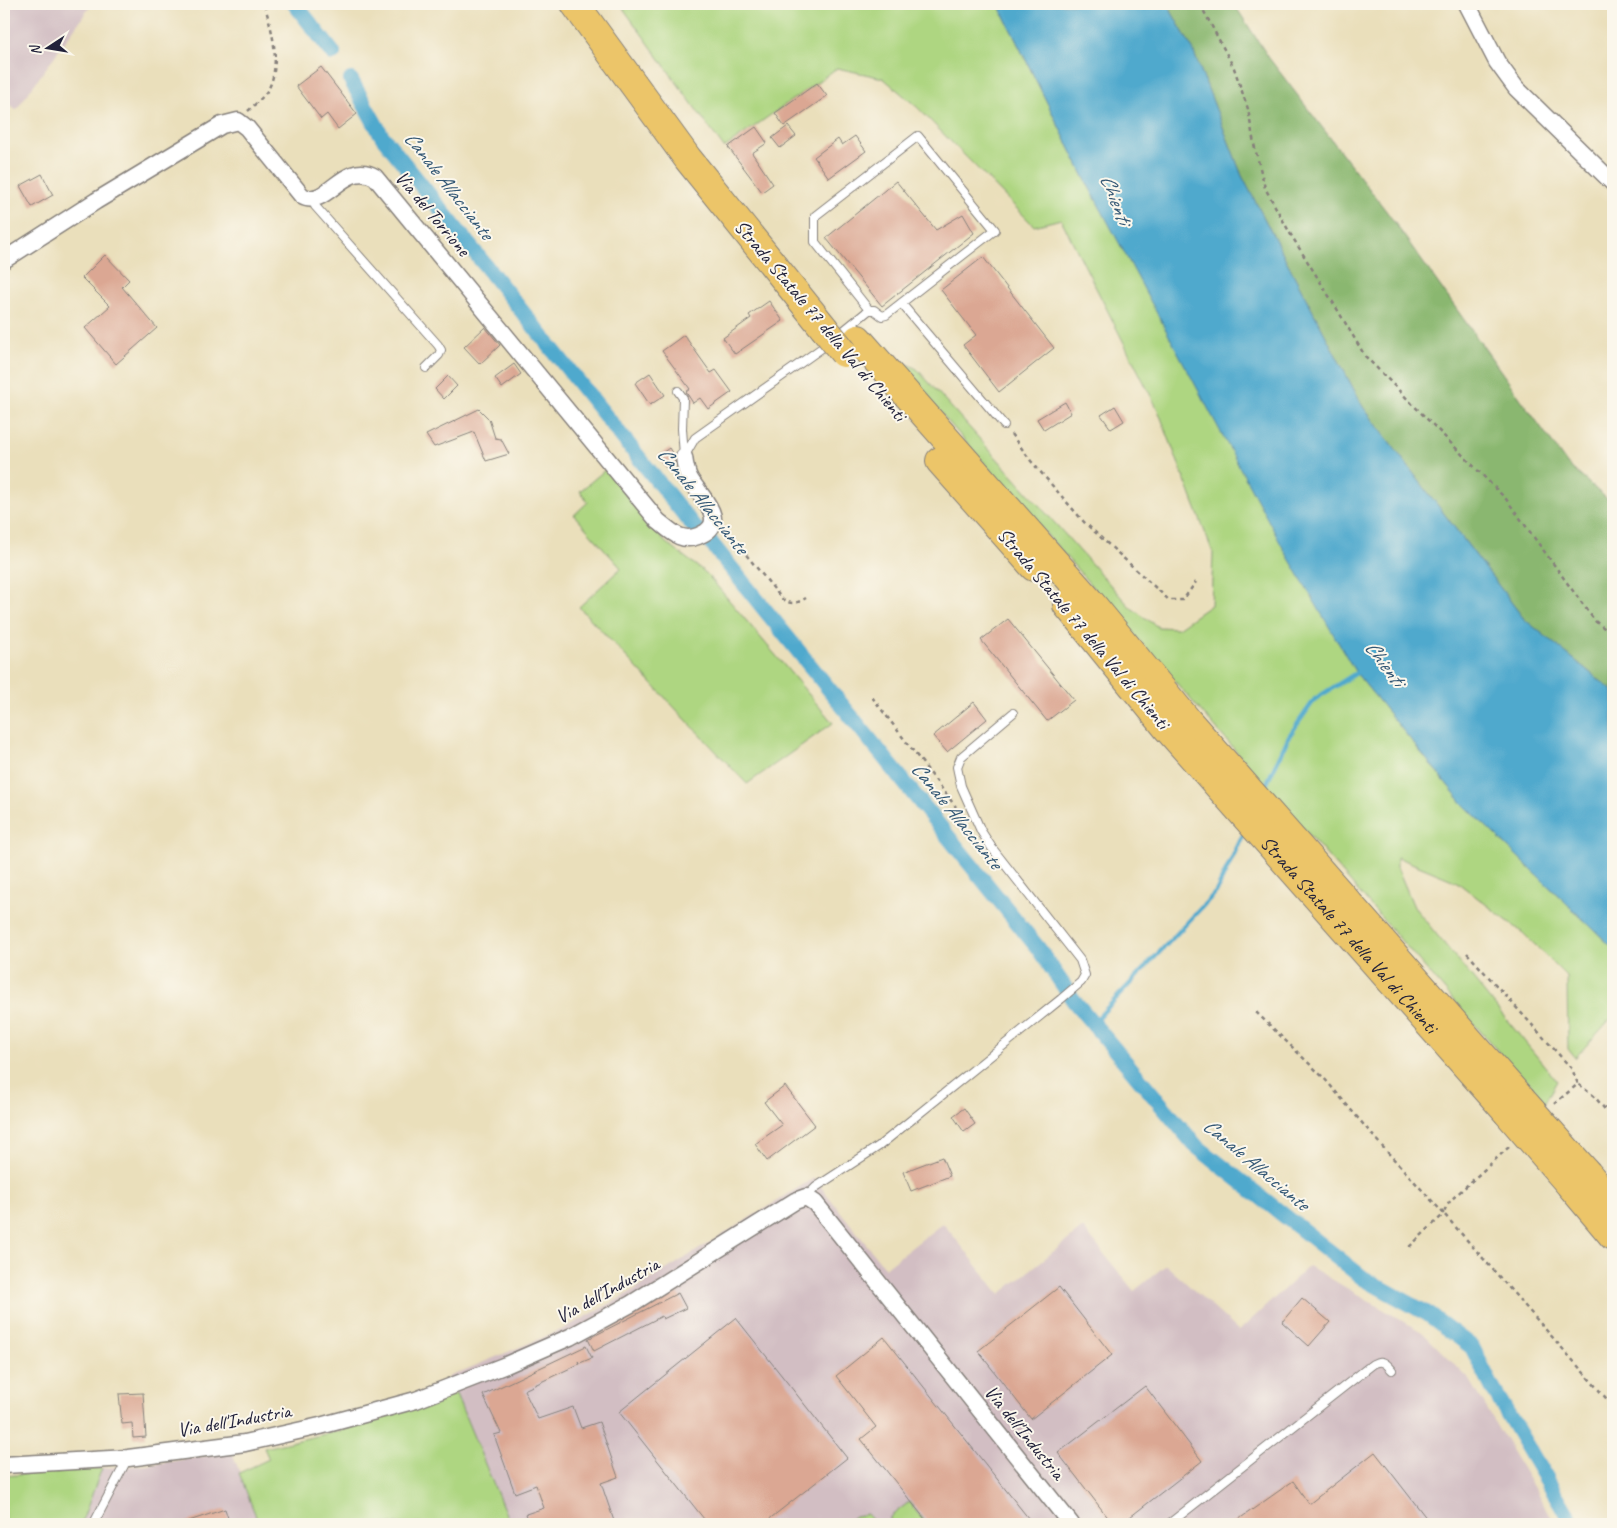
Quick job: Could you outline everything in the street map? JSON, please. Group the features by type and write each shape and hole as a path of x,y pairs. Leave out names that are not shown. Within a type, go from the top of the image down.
{"highway":[{"name":"Strada Statale 77 della Val di Chienti","path":"575,4 688,159 851,346 1090,602 1188,721 1580,1180 1613,1236"},
{"name":"Strada Statale 77 della Val di Chienti","path":"598,4 830,322"},
{"name":"Strada Statale 77 della Val di Chienti","path":"1580,1180 1613,1204"}],"street":[{"path":"1467,4 1497,62 1516,88 1613,183"},
{"path":"4,260 96,201 232,121 238,120 247,128 302,196 306,199 312,199"},
{"name":"Via del Torrione","path":"312,199 317,198 349,176 367,172 375,177 658,521 677,536 685,539 702,534 712,521"},
{"path":"684,457 686,471 691,481 711,508 712,521"},
{"name":"Via dell'Industria","path":"4,1465 128,1458 245,1443 320,1426 416,1400 506,1365 570,1337 631,1304 795,1201 806,1197 815,1203 1070,1524"}],"lane":[{"path":"684,457 695,438 826,345 869,310 874,310 882,316 886,315 995,230 918,136 815,216 815,242 869,310"},
{"path":"312,199 315,206 438,345 439,355 426,368"},
{"path":"901,304 1004,424"},
{"path":"678,391 683,398 682,430 684,457"},
{"path":"806,1197 816,1187 879,1146 1061,1000 1081,982 1085,975 1080,960 981,832 961,786 957,767 961,757 1013,713"},
{"path":"1169,1524 1373,1364 1378,1361 1383,1362 1392,1370"},
{"path":"95,1524 111,1488 128,1458"}],"path":[{"path":"238,120 259,101 268,88 273,75 271,29 264,4"},
{"path":"1200,4 1234,68 1248,109 1265,188 1291,235 1365,356 1506,499 1595,621 1613,635"},
{"path":"1004,424 1031,461 1084,522 1169,600 1183,600 1196,582"},
{"path":"712,521 719,522 783,600 788,603 796,603 806,598"},
{"path":"872,697 960,812 974,817"},
{"path":"1467,954 1572,1069 1578,1084 1594,1096 1613,1119"},
{"path":"1256,1012 1324,1078 1380,1144 1613,1406"},
{"path":"1550,1108 1578,1084"},
{"path":"1407,1249 1444,1214 1451,1200 1510,1146"}],"shaded area":[{"path":"4,4 92,4 16,110 4,99"},
{"path":"814,1178 885,1268 943,1223 1000,1294 1083,1228 1134,1291 1166,1265 1239,1331 1309,1266 1422,1332 1470,1380 1555,1524 510,1524 448,1377 563,1329 624,1296"},
{"path":"232,1452 259,1524 81,1524 102,1468 147,1465"}],"green space":[{"path":"620,4 998,4 1088,185 1356,673 1464,805 1613,948 1613,1016 1575,1058 1568,1049 1567,977 1523,933 1457,882 1397,857 1397,867 1414,907 1557,1081 1544,1104 890,355 917,369 1130,607 1158,627 1178,628 1211,605 1213,553 1158,410 1061,219 1034,226 917,107 883,78 837,68 724,148"},
{"path":"1167,4 1234,4 1269,58 1387,212 1568,465 1613,504 1613,691 1524,619 1363,407 1242,176 1192,48"},
{"path":"605,470 665,542 706,573 833,723 747,784 579,607 621,568 574,515 588,502 580,491"},
{"path":"456,1394 510,1524 259,1524 239,1473 269,1459 264,1448 343,1430"},
{"path":"102,1468 81,1524 4,1524 4,1476"},
{"path":"909,1502 926,1524 890,1524 890,1517"},
{"path":"867,1514 876,1524 845,1524 855,1516"}],"water":[{"name":"Chienti","path":"998,4 1167,4 1192,48 1242,176 1363,407 1524,619 1613,691 1613,948 1464,805 1356,673 1283,548 1088,185"}],"building":[{"path":"321,67 357,114 338,129 327,114 321,119 296,86"},
{"path":"817,83 827,96 784,126 775,113"},
{"path":"788,126 796,136 780,148 772,138"},
{"path":"756,127 767,143 752,153 773,184 762,192 728,147"},
{"path":"855,136 866,151 829,178 814,157 838,139 842,145"},
{"path":"42,174 53,195 32,207 20,186"},
{"path":"896,181 936,230 963,214 974,233 882,306 826,238"},
{"path":"105,255 129,280 122,287 157,328 116,364 85,328 110,306 82,278"},
{"path":"983,257 1054,348 999,392 963,345 976,335 941,290"},
{"path":"769,301 783,321 735,354 723,338 751,318 749,315"},
{"path":"485,327 500,345 480,364 464,347"},
{"path":"684,335 711,373 716,370 732,392 708,409 700,398 693,403 686,392 690,389 662,351"},
{"path":"514,364 521,374 502,388 495,378"},
{"path":"650,373 665,395 650,405 635,383"},
{"path":"448,376 457,386 444,399 435,389"},
{"path":"1065,402 1071,413 1044,430 1037,419"},
{"path":"1115,406 1124,421 1111,429 1101,415"},
{"path":"479,409 489,419 495,438 501,439 509,454 486,461 474,432 434,447 426,435"},
{"path":"669,448 674,456 675,463 666,468 658,456"},
{"path":"1008,619 1074,700 1047,721 981,640"},
{"path":"974,702 987,719 947,752 933,736"},
{"path":"785,1086 815,1125 767,1161 755,1144 782,1125 764,1102"},
{"path":"964,1108 975,1124 964,1132 953,1116"},
{"path":"942,1157 950,1176 911,1191 903,1172"},
{"path":"1059,1287 1112,1355 1031,1419 978,1351"},
{"path":"678,1293 686,1308 663,1319 662,1316 594,1351 588,1339"},
{"path":"1302,1298 1330,1322 1309,1346 1282,1322"},
{"path":"736,1318 847,1458 763,1524 708,1524 619,1412"},
{"path":"884,1337 1033,1524 929,1524 861,1439 876,1427 836,1376"},
{"path":"586,1346 592,1358 580,1363 578,1361 579,1364 524,1390 538,1419 573,1407 581,1428 599,1422 618,1477 601,1483 615,1524 530,1524 526,1514 544,1508 536,1485 515,1493 494,1435 501,1433 483,1395"},
{"path":"1145,1386 1202,1461 1121,1524 1113,1524 1058,1453"},
{"path":"143,1393 146,1437 133,1438 132,1423 122,1424 119,1394"},
{"path":"1375,1452 1431,1524 1232,1524 1293,1481 1309,1504"},
{"path":"225,1509 230,1524 187,1524 186,1522"}],"waterway":[{"name":"Canale Allacciante","path":"295,4 333,53"},
{"name":"Canale Allacciante","path":"351,80 382,136 695,528 707,538 1038,948 1074,1001 1195,1145 1363,1278 1428,1314 1472,1347 1493,1389 1573,1524"},
{"path":"1267,783 1289,736 1315,699 1361,670"},
{"path":"1093,1023 1216,892 1243,835"}]}
